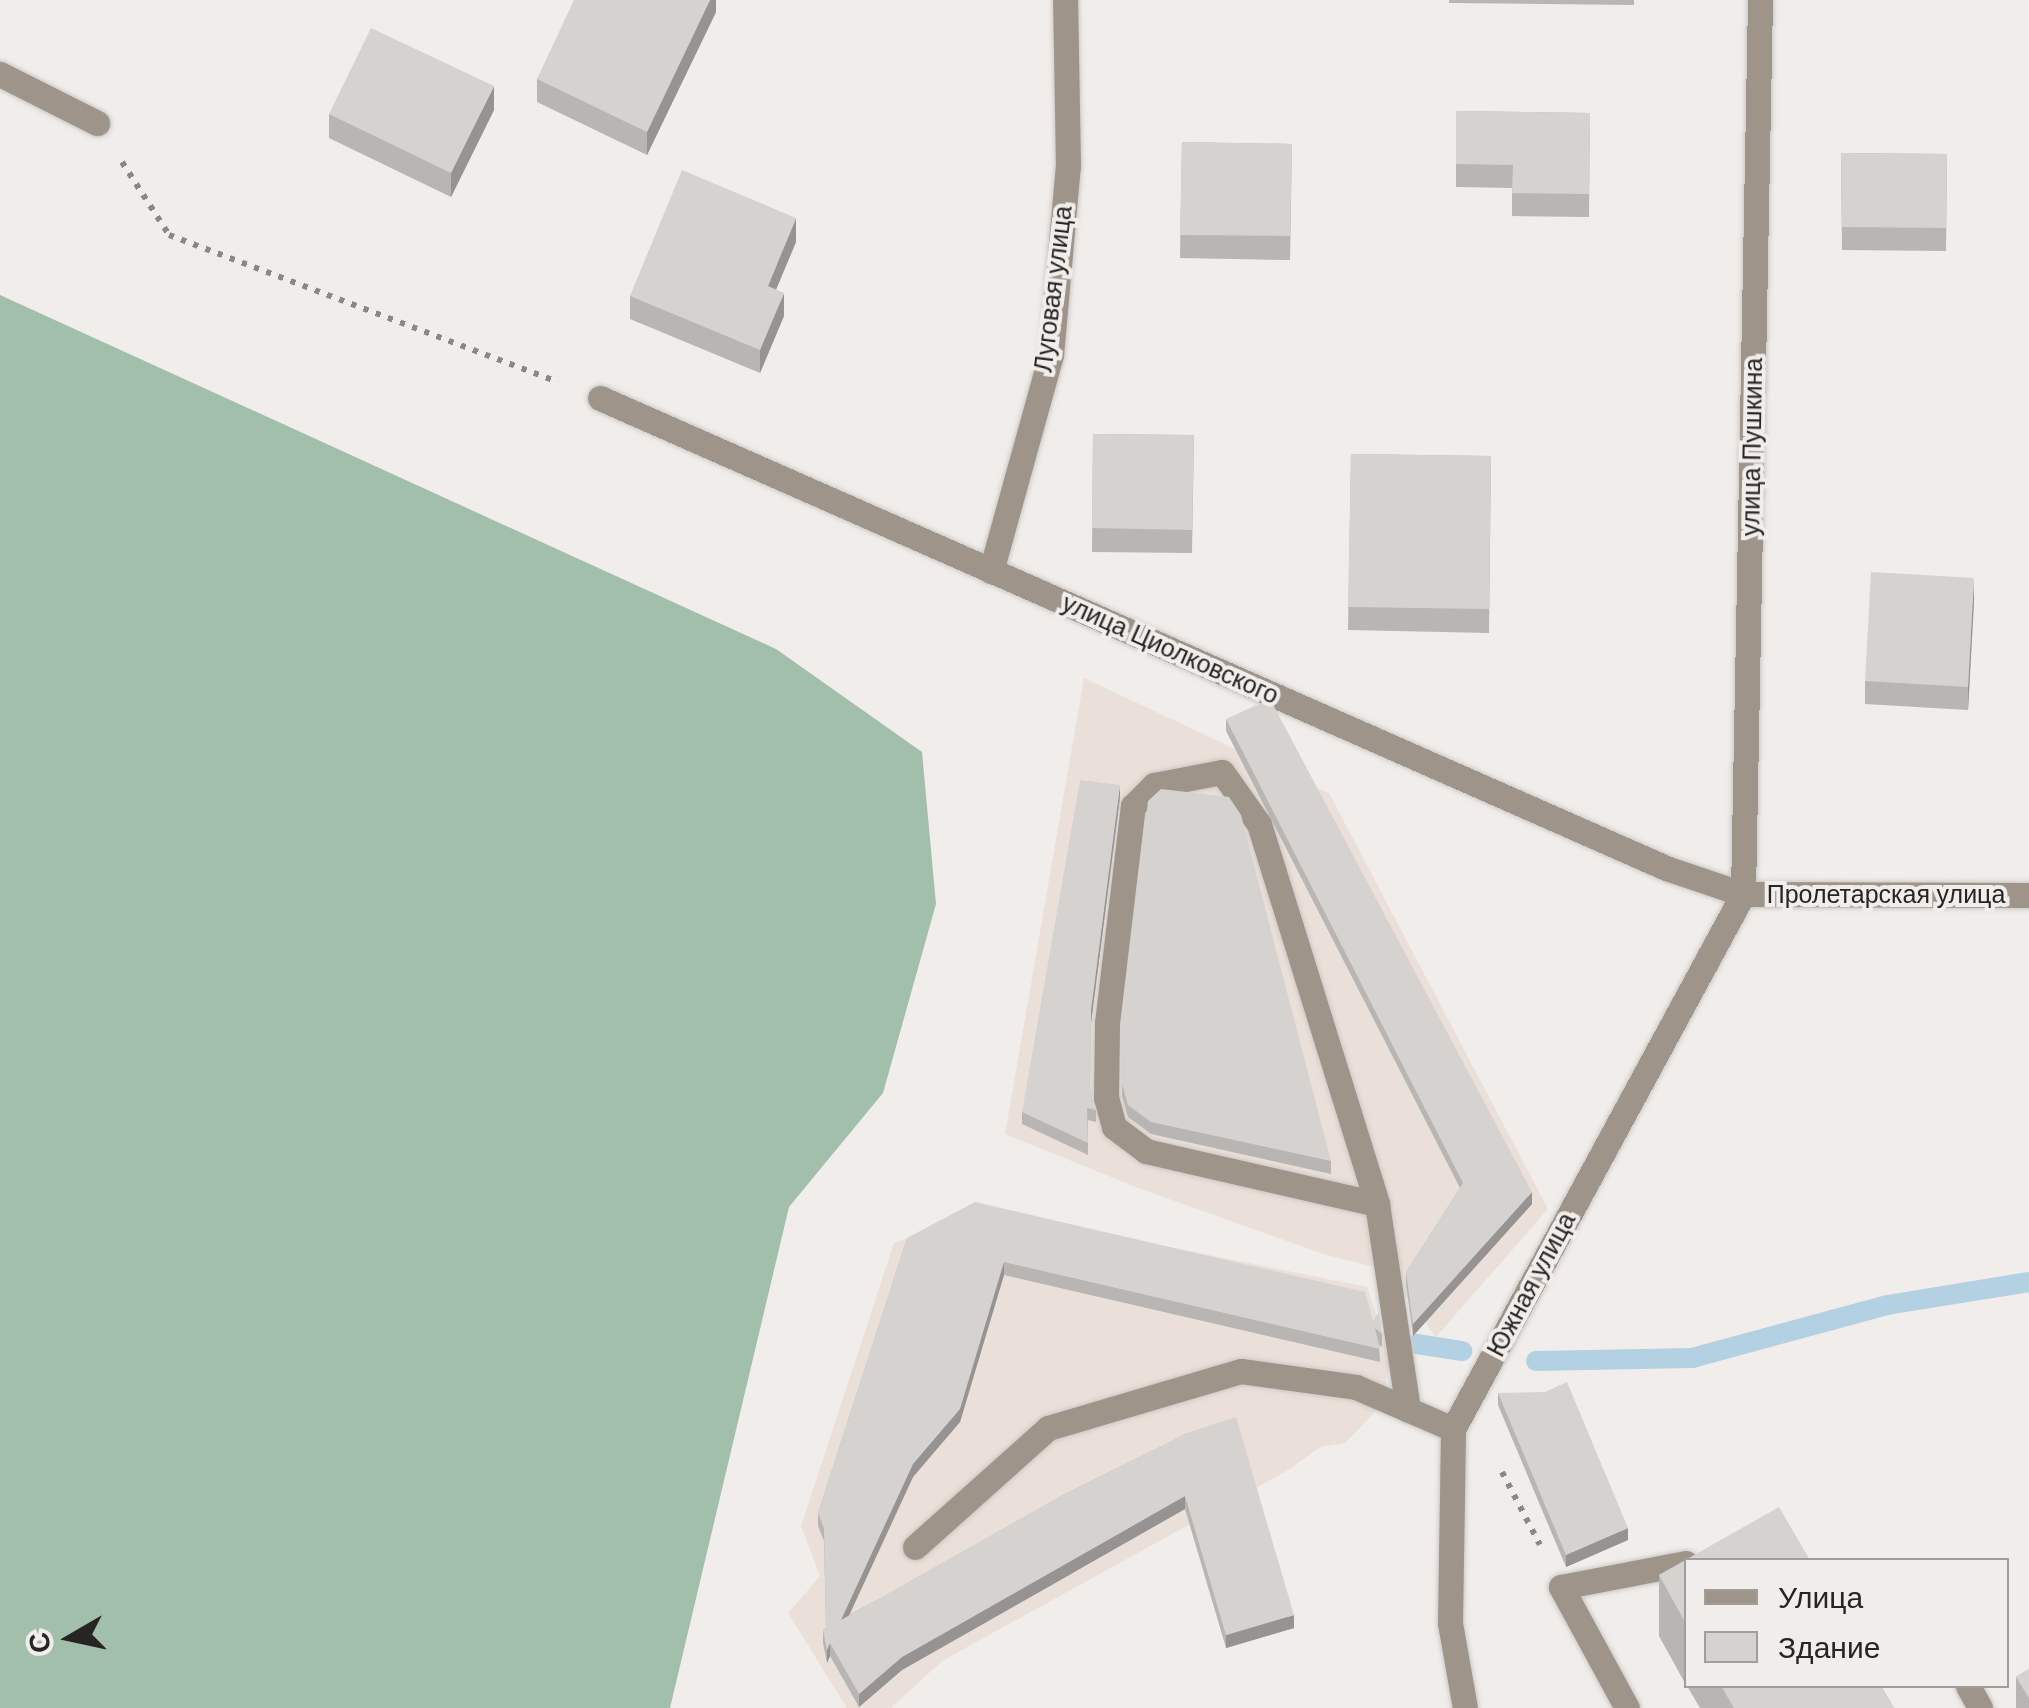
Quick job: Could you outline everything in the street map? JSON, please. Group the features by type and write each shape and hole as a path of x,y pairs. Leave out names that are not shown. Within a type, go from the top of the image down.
{"street":[{"name":"Луговая улица","path":"991,571 1051,355 1068,166 1064,0"},
{"name":"улица Пушкина","path":"1743,894 1760,0"},
{"path":"0,74 97,124"},
{"name":"улица Циолковского","path":"600,398 1666,868 1743,894"},
{"path":"1377,1204 1146,1151 1114,1127 1106,1098 1108,1023 1133,806 1154,785 1222,772 1259,824 1377,1204 1408,1410"},
{"name":"Пролетарская улица","path":"1743,894 2029,895"},
{"name":"Южная улица","path":"1465,1708 1450,1623 1453,1430 1743,894"},
{"path":"915,1546 1048,1428 1242,1372 1356,1387 1453,1430"},
{"path":"1628,1708 1562,1587 1684,1563"}],"path":[{"path":"97,124 169,235 600,398"},
{"path":"1467,1404 1562,1587"}],"shaded area":[{"path":"1084,678 1329,793 1548,1209 1436,1337 1386,1270 1323,1254 1138,1188 1005,1134"},
{"path":"986,1210 1367,1287 1390,1356 1383,1404 1345,1443 1320,1447 1290,1469 942,1661 891,1708 847,1708 788,1613 820,1576 801,1526 894,1243"}],"green space":[{"path":"0,295 776,649 922,752 936,904 883,1093 789,1207 670,1708 0,1708"}],"building":[{"path":"574,0 710,0 647,132 537,79"},
{"path":"371,28 494,86 451,173 329,114"},
{"path":"1456,111 1590,113 1589,194 1512,193 1513,165 1456,164"},
{"path":"1182,142 1292,144 1290,236 1180,235"},
{"path":"1841,153 1947,154 1946,228 1842,227"},
{"path":"682,170 796,218 768,286 784,293 760,350 630,296"},
{"path":"1093,434 1194,435 1192,530 1092,528"},
{"path":"1351,454 1491,456 1489,609 1348,607"},
{"path":"1871,572 1974,578 1968,687 1865,681"},
{"path":"1270,699 1532,1192 1413,1324 1406,1272 1463,1183 1226,719"},
{"path":"1080,780 1120,785 1091,1010 1090,1086 1096,1110 1087,1108 1088,1143 1022,1112"},
{"path":"1161,789 1229,797 1241,815 1331,1161 1151,1122 1128,1105 1122,1084 1123,1012 1148,801"},
{"path":"975,1202 1365,1292 1373,1321 1379,1312 1382,1334 1375,1328 1380,1349 1004,1262 960,1409 913,1464 841,1620 1064,1494 1187,1433 1236,1417 1294,1615 1226,1635 1185,1496 902,1657 859,1694 830,1643 827,1650 823,1630 824,1528 818,1513 907,1238"},
{"path":"1567,1382 1628,1528 1566,1555 1498,1393 1545,1392"},
{"path":"1779,1507 1809,1558 1689,1558"},
{"path":"1684,1561 1684,1620 1659,1575"},
{"path":"2029,1669 2029,1698 2016,1677"},
{"path":"1722,1688 1882,1688 1894,1708 1734,1708"}],"waterway":[{"path":"1536,1361 1692,1358 1887,1305 2029,1282"},
{"path":"1417,1344 1462,1351"}]}
